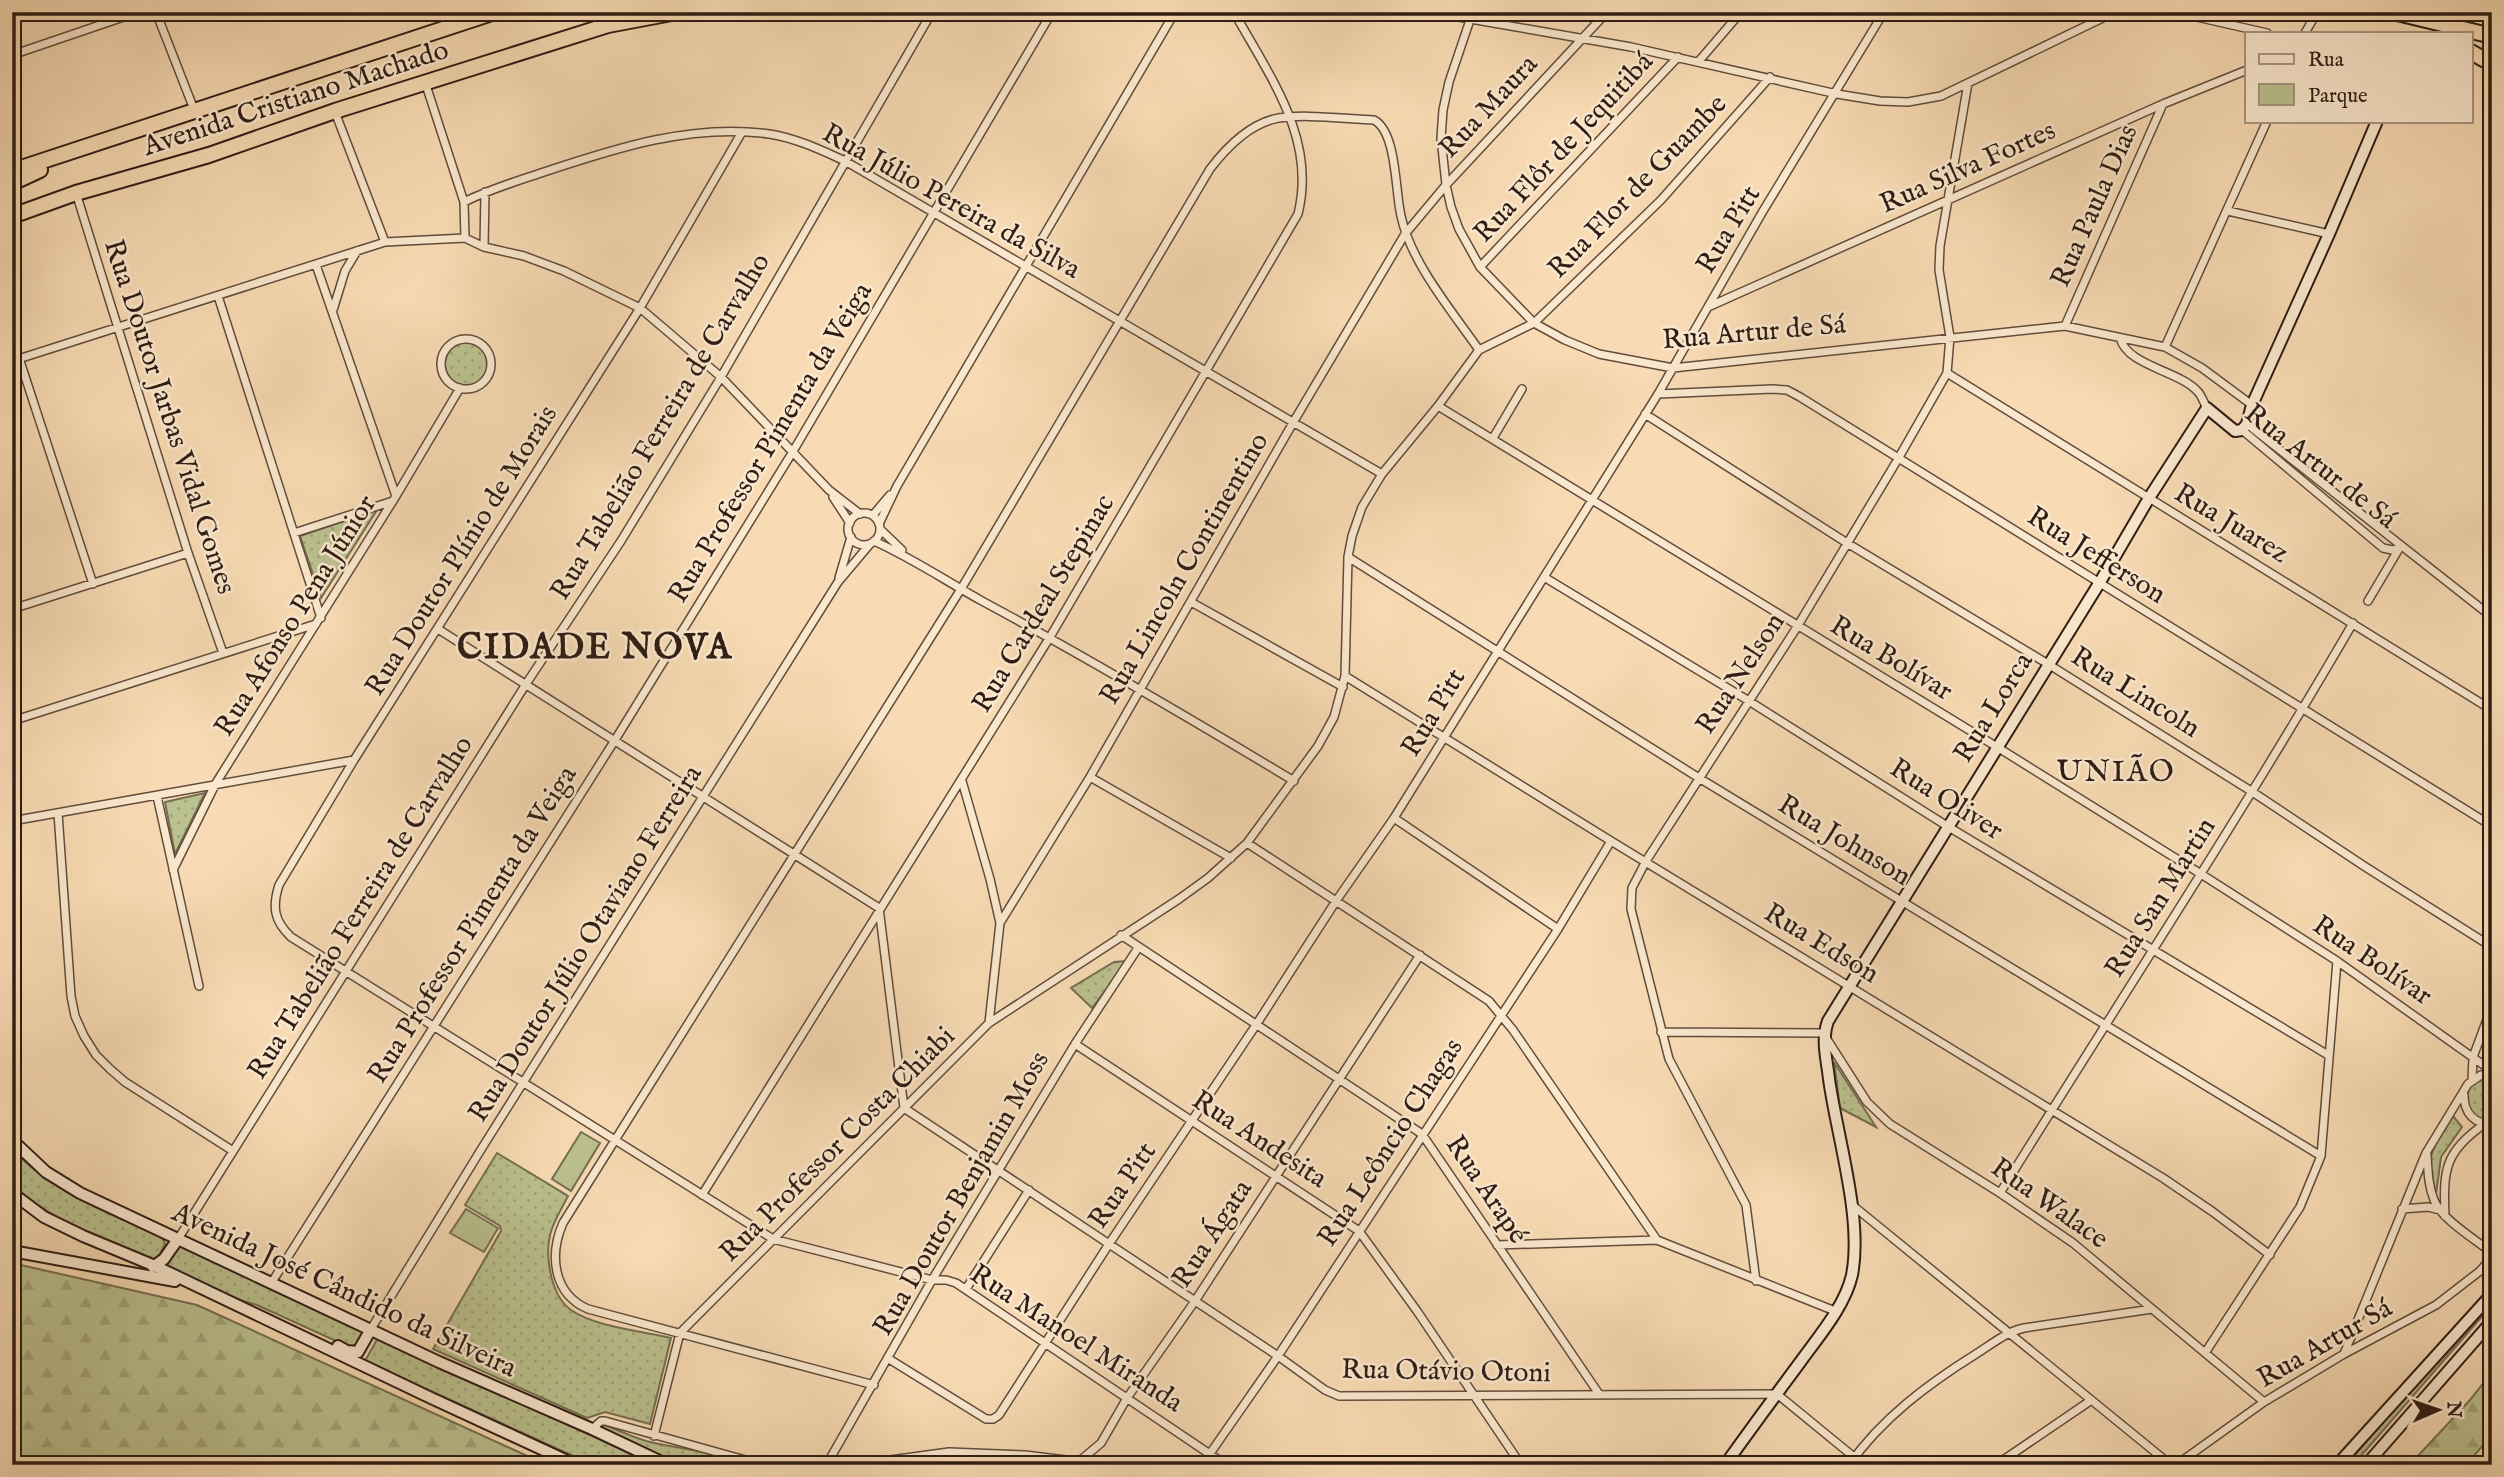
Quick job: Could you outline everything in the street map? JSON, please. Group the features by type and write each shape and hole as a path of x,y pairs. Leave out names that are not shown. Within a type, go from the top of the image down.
{"highway":[{"name":"Avenida Cristiano Machado","path":"12,216 608,25 677,12"},
{"path":"2393,12 2492,36"},
{"name":"Avenida Cristiano Machado","path":"12,171 489,13"},
{"path":"2423,19 2441,32"},
{"path":"12,183 109,140"}],"main road":[{"path":"2245,427 2252,405 2377,122"},
{"name":"Rua Artur de Sá","path":"2207,408 2235,430 2245,427"},
{"name":"Rua Lorca","path":"1823,1033 1849,985 2207,408"},
{"path":"1725,1465 1835,1311 1848,1287 1853,1266 1851,1203 1823,1033"},
{"name":"Avenida José Cândido da Silveira","path":"12,1140 46,1172 80,1193 439,1362 668,1465"},
{"name":"Avenida José Cândido da Silveira","path":"12,1193 44,1217 83,1236 155,1266 576,1465"},
{"path":"155,1266 164,1259 178,1238"},
{"path":"12,1251 187,1283"},
{"name":"Avenida José Cândido da Silveira","path":"129,1273 155,1266"},
{"path":"2337,1465 2492,1294"},
{"path":"2366,1465 2492,1321"},
{"path":"303,1335 317,1336 347,1351 355,1352 362,1347 371,1329"}],"street":[{"path":"12,55 138,12"},
{"path":"156,12 195,112"},
{"path":"922,12 926,24"},
{"name":"Rua Tabelião Ferreira de Carvalho","path":"178,1238 526,684 621,541 721,377 932,12"},
{"name":"Rua Professor Pimenta da Veiga","path":"272,1282 615,740 792,453 1052,12"},
{"path":"872,542 897,486 1169,16 1175,12"},
{"name":"Rua Cardeal Stepinac","path":"702,1195 1050,637 1298,214 1304,177 1292,117 1234,12"},
{"path":"1430,12 1699,61 1837,94 1880,101 1908,102 1941,96 2115,12"},
{"name":"Rua Artur de Sá","path":"1475,12 1449,82 1443,110 1441,138 1446,185 1459,229 1480,267 1534,323 1599,354 1673,368 2065,326 2165,346 2202,368 2252,405"},
{"name":"Rua Maura","path":"1405,234 1446,185 1607,12"},
{"path":"1699,61 1741,12"},
{"name":"Rua Pitt","path":"889,1359 986,1419 999,1415 1109,1244 1394,818 1658,394 1763,211 1837,94 1884,12"},
{"path":"2175,12 2263,32"},
{"path":"2306,32 2317,12"},
{"name":"Rua Flôr de Jequitibá","path":"1480,267 1678,57"},
{"name":"Rua Silva Fortes","path":"1707,308 2163,103 2245,71"},
{"name":"Rua Flor de Guambe","path":"1479,350 1534,323 1661,200 1770,77"},
{"path":"425,82 464,202 465,238"},
{"name":"Rua Nelson","path":"1756,1281 1746,1205 1669,1059 1631,909 1632,888 1646,861 1797,627 1947,373 1950,337 1939,270 1940,246 1968,83"},
{"name":"Rua Paula Dias","path":"2065,326 2163,103"},
{"path":"335,111 385,242"},
{"path":"874,1385 588,1309 575,1303 564,1291 558,1276 556,1239 615,1139 961,589 1118,321 1210,169 1227,148 1256,127 1275,119 1292,117 1374,120 1380,123 1388,135 1405,234 1440,293 1479,350"},
{"path":"2165,346 2228,211 2266,122"},
{"name":"Rua Júlio Pereira da Silva","path":"464,202 485,192 635,144 688,134 741,132 797,141 845,161 1382,474"},
{"name":"Rua Doutor Plínio de Morais","path":"523,1082 291,937 279,926 274,902 279,886 355,760 640,308 741,132"},
{"path":"484,247 485,192"},
{"name":"Rua Doutor Jarbas Vidal Gomes","path":"76,194 188,553 223,653"},
{"path":"2228,211 2329,234"},
{"name":"Rua Lincoln Continentino","path":"1000,923 1090,777 1294,421 1405,234"},
{"path":"93,584 15,359 385,242 415,239 465,238 484,247 524,256 564,271 640,308 721,377 829,490 860,514 873,515"},
{"path":"333,311 345,271 357,251"},
{"path":"293,533 394,499 316,264"},
{"path":"12,721 318,621 218,296"},
{"name":"Rua Artur de Sá","path":"2120,338 2126,349 2137,358 2191,386 2199,393 2207,408"},
{"path":"467,339 474,340 488,351 491,358 489,375 477,387 460,388 453,385 443,373 442,357 451,344 467,339"},
{"name":"Rua Professor Costa Chiabi","path":"680,1333 989,1023 1179,899 1247,843 1318,746 1334,717 1345,676 1348,557 1352,536 1363,507 1382,474 1438,406 1479,350"},
{"name":"Rua Juarez","path":"1947,373 2492,710"},
{"name":"Rua Afonso Pena Júnior","path":"173,870 216,783 394,499 460,388"},
{"name":"Rua Jefferson","path":"1658,394 1772,388 1787,390 2492,826"},
{"path":"1493,438 1522,389"},
{"name":"Rua Bolívar","path":"1438,406 2200,874 2337,961 2492,1073"},
{"name":"Rua Lincoln","path":"1645,414 2251,791 2492,947"},
{"name":"Rua Artur de Sá","path":"2245,427 2383,548 2392,550 2400,547"},
{"name":"Rua Artur de Sá","path":"2245,427 2492,617"},
{"path":"873,515 897,486"},
{"path":"829,490 850,523 851,537 859,544 872,542 907,556 1294,780"},
{"path":"850,523 860,514"},
{"path":"873,515 907,556"},
{"name":"Rua Doutor Júlio Otaviano Ferreira","path":"838,582 851,537"},
{"name":"Rua Doutor Júlio Otaviano Ferreira","path":"371,1329 838,582 872,542"},
{"path":"2368,601 2400,547"},
{"path":"12,609 188,553"},
{"name":"Rua Johnson","path":"1348,557 1699,778 2320,1156"},
{"name":"Rua Oliver","path":"1544,577 1749,701 1947,827 2329,1055"},
{"path":"1191,602 1343,687"},
{"name":"Rua San Martin","path":"2000,1193 2303,710 2353,623"},
{"path":"438,629 879,908 904,1108"},
{"name":"Rua Edson","path":"1345,676 2052,1110 2213,1212 2270,1255"},
{"path":"12,821 355,760"},
{"path":"1090,777 1231,858"},
{"path":"962,781 1000,923 989,1023"},
{"path":"157,796 199,986"},
{"path":"58,813 71,996 84,1036 96,1055 125,1082 233,1151"},
{"path":"1394,818 1558,929"},
{"name":"Rua Leôncio Chagas","path":"1202,1465 1278,1356 1558,929 1611,841"},
{"path":"1247,843 1489,1001 1501,1014 1657,1240"},
{"name":"Rua Arapé","path":"1122,935 1422,1134 1599,1394"},
{"name":"Rua Doutor Benjamin Moss","path":"828,1465 932,1280 1075,1044 1138,948"},
{"name":"Rua Ágata","path":"854,1465 949,1452 1025,1455 1074,1461 1082,1459 1101,1444 1126,1398 1195,1301 1420,956"},
{"path":"2205,1353 2300,1207 2320,1156 2337,961"},
{"path":"2472,1080 2473,1057 2492,1006"},
{"path":"1661,1032 1823,1033"},
{"name":"Rua Walace","path":"1823,1033 1867,1102 1878,1114 2073,1243 2264,1402"},
{"name":"Rua Andesita","path":"1075,1044 1359,1231 1417,1311 1521,1465"},
{"path":"2344,1354 2427,1153 2472,1080 2492,1073"},
{"name":"Rua Manoel Miranda","path":"523,1082 773,1239 932,1280 946,1280 967,1289 1126,1398 1211,1452 1226,1465"},
{"path":"2465,1091 2463,1099 2468,1114 2474,1120 2488,1124"},
{"name":"Rua Otávio Otoni","path":"904,1108 1325,1390 1339,1396 1777,1394"},
{"path":"2442,1213 2443,1181 2449,1162 2463,1140 2488,1124"},
{"path":"2427,1153 2429,1183 2435,1203 2442,1213"},
{"path":"967,1289 1029,1190"},
{"path":"1851,1203 2171,1465"},
{"path":"2402,1209 2428,1207 2442,1213 2492,1255"},
{"path":"1497,1245 1657,1240 1835,1311"},
{"name":"Rua Artur Sá","path":"2176,1465 2264,1402 2344,1354 2436,1305 2480,1272 2492,1255"},
{"path":"1849,1465 1898,1409 1926,1387 2008,1333 2024,1328 2152,1309"},
{"path":"653,1436 680,1333"},
{"path":"1777,1394 1854,1457"},
{"path":"1996,1465 2091,1401"},
{"path":"592,1429 605,1421 748,1463 774,1465"}],"green space":[{"path":"467,342 483,348 489,364 483,380 467,386 451,380 445,364 451,348"},
{"path":"377,510 321,598 300,536"},
{"path":"205,793 175,854 165,802"},
{"path":"1128,961 1092,1008 1071,988 1114,962"},
{"path":"1834,1062 1876,1127 1840,1108"},
{"path":"2484,1077 2492,1077 2492,1121 2479,1118 2470,1110 2468,1104 2471,1085"},
{"path":"2453,1116 2462,1127 2441,1157 2436,1194 2430,1161 2436,1144"},
{"path":"581,1132 600,1143 571,1191 552,1179"},
{"path":"12,1148 45,1178 63,1190 162,1237 165,1244 158,1258 151,1261 96,1237 60,1219 27,1197 12,1184"},
{"path":"497,1153 568,1196 553,1225 548,1254 554,1286 564,1304 593,1321 671,1338 650,1424 605,1412 587,1418 433,1349 501,1231 500,1226 465,1205"},
{"path":"466,1209 498,1228 484,1252 450,1233"},
{"path":"179,1243 363,1332 359,1344 349,1347 257,1305 212,1291 167,1268"},
{"path":"12,1263 197,1305 547,1465 12,1465"},
{"path":"2492,1297 2492,1305 2353,1465 2346,1465"},
{"path":"379,1336 654,1465 593,1465 365,1361"},
{"path":"2492,1372 2492,1435 2466,1465 2421,1465 2415,1459"},
{"path":"604,1425 659,1444 721,1456 739,1465 679,1465 600,1429"}],"railway":[{"path":"2479,1465 2492,1451"}],"district":[{"name":"CIDADE NOVA","path":"595,648"},
{"name":"UNIÃO","path":"2116,773"}]}
